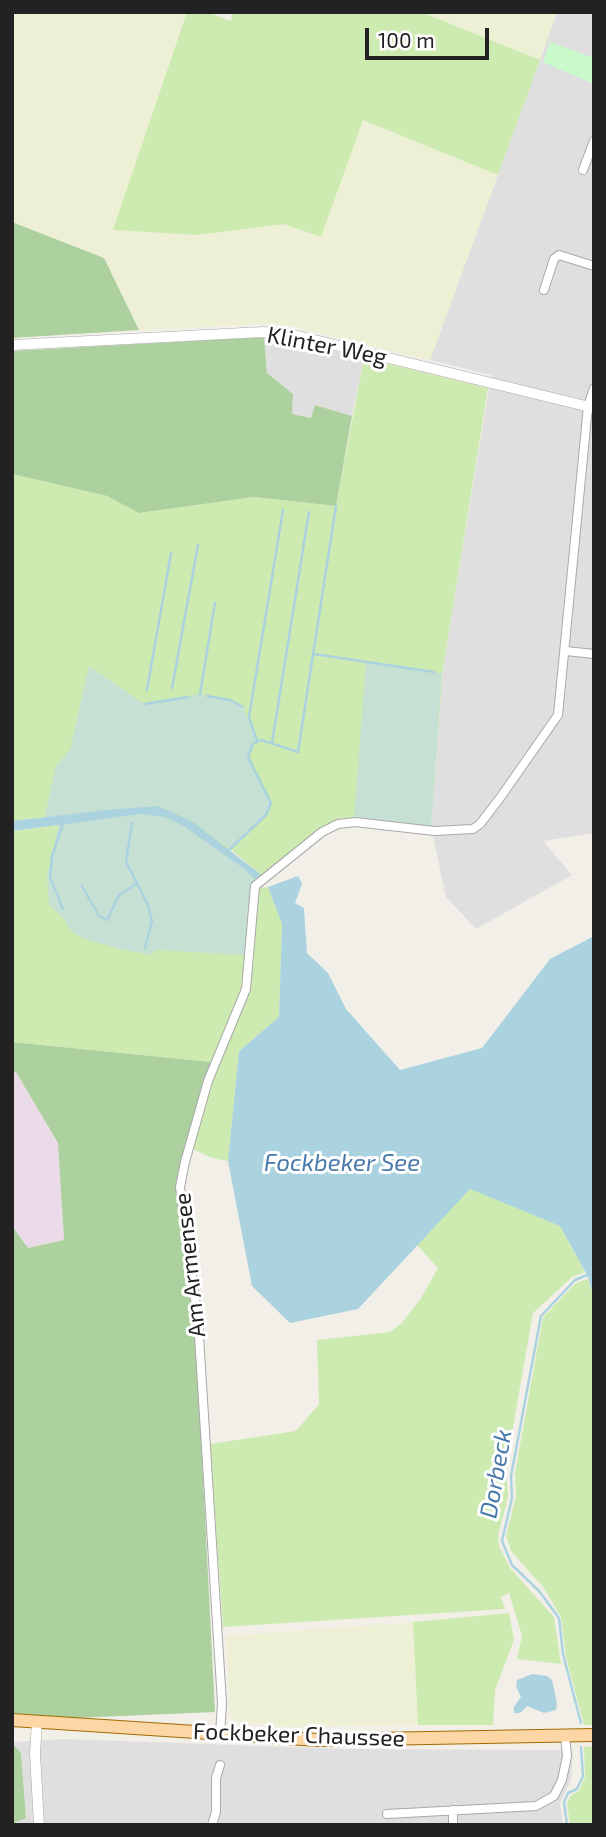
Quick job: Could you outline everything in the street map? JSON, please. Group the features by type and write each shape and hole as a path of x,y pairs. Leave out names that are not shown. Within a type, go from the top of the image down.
{"main road":[{"name":"Fockbeker Chaussee","path":"12,1720 318,1741 590,1736"}],"street":[{"path":"583,170 594,141"},
{"path":"544,290 554,258 559,255 594,266"},
{"name":"Klinter Weg","path":"12,345 263,332 290,334 591,407"},
{"path":"594,388 566,652 594,654"},
{"name":"Am Armensee","path":"220,1735 222,1703 198,1320 180,1186 208,1080 246,989 255,886 321,832 338,824 355,822 434,831 473,829 480,824 558,715 566,652"},
{"path":"37,1722 35,1753 39,1825"},
{"path":"387,1814 536,1806 554,1796 562,1780 567,1756 565,1736"},
{"path":"212,1825 216,1812 216,1778 220,1765"},
{"path":"453,1810 453,1825"}],"shaded area":[{"path":"557,12 594,12 594,833 543,841 572,875 476,929 446,897 431,827 443,669 491,375 430,360"},
{"path":"264,337 289,340 364,358 352,416 316,405 311,418 292,414 293,394 267,373"},
{"path":"16,1072 58,1143 64,1240 28,1248 12,1226 12,1073"},
{"path":"66,1739 343,1749 573,1750 571,1780 560,1803 563,1825 12,1825 26,1817 21,1753 12,1742"}],"green space":[{"path":"12,12 187,12 114,230 198,235 284,224 320,237 363,120 498,175 430,360 290,326 263,324 139,330 104,258 12,222"},
{"path":"187,12 207,12 231,21 232,12 421,12 540,60 498,175 363,120 321,237 284,224 198,235 113,230"},
{"path":"421,12 557,12 540,60"},
{"path":"550,42 594,58 594,84 543,62"},
{"path":"12,222 104,258 139,330 12,338"},
{"path":"264,337 267,373 293,394 292,414 311,418 315,405 352,416 336,506 254,497 139,513 107,496 12,474 12,351"},
{"path":"364,358 488,388 443,669 431,827 354,818 337,819 318,830 263,876 230,849 106,810 12,821 12,474 107,496 139,513 254,497 336,506"},
{"path":"366,662 442,673 431,827 354,818"},
{"path":"89,666 144,704 200,694 230,700 243,707 257,742 253,744 248,757 271,803 266,815 230,849 193,822 158,806 45,817 55,768 70,750"},
{"path":"142,814 258,882 243,988 211,1062 12,1042 12,831"},
{"path":"142,814 165,817 185,827 258,882 246,955 156,950 150,955 120,949 84,939 70,930 64,919 49,905 47,876 59,824"},
{"path":"268,887 282,924 279,1017 239,1051 228,1161 212,1158 193,1149 211,1081 250,991 256,888"},
{"path":"12,1042 211,1062 178,1186 195,1320 215,1712 75,1718 12,1713 12,1226 28,1248 64,1240 58,1143 16,1072 12,1073"},
{"path":"470,1188 560,1226 585,1272 572,1277 533,1313 506,1467 508,1497 498,1535 499,1546 510,1568 554,1617 561,1664 517,1659 522,1636 509,1593 501,1597 505,1609 223,1627 210,1444 296,1431 319,1404 317,1340 390,1332 401,1324 421,1298 438,1268 417,1245"},
{"path":"588,1279 594,1297 594,1725 584,1725 566,1657 561,1617 543,1587 511,1551 506,1536 516,1496 515,1473 543,1317 576,1283"},
{"path":"509,1613 514,1640 495,1690 493,1725 418,1725 413,1622"},
{"path":"413,1622 418,1725 287,1727 231,1720 226,1636"},
{"path":"12,1743 21,1753 26,1818 12,1824"},
{"path":"594,1746 594,1825 570,1825 567,1803 571,1795 579,1791 585,1777 584,1747"}],"water":[{"path":"158,806 193,822 263,876 258,882 185,827 165,817 142,814 12,831 12,821"},
{"name":"Fockbeker See","path":"298,876 302,884 295,903 304,908 307,953 328,973 346,1009 400,1070 482,1048 550,959 594,936 594,1297 587,1275 560,1226 470,1189 358,1309 290,1323 252,1286 228,1161 239,1051 279,1017 282,924 268,887"},
{"path":"532,1674 547,1676 552,1680 556,1710 544,1713 527,1706 520,1713 514,1713 514,1707 521,1697 516,1686 517,1680"}],"waterway":[{"path":"228,851 266,815 271,803 248,757 253,744 261,740 298,752 336,506"},
{"path":"257,741 249,717 283,510"},
{"path":"272,743 309,512"},
{"path":"172,688 198,545"},
{"path":"147,690 171,553"},
{"path":"200,694 215,603"},
{"path":"314,654 434,672"},
{"path":"207,696 230,700 243,707"},
{"path":"144,704 188,697"},
{"path":"63,909 50,877 52,856 64,821"},
{"path":"132,823 126,862 148,905 152,921 145,948"},
{"path":"82,886 99,916 107,920 119,895 136,884"},
{"name":"Dorbeck","path":"581,1723 563,1654 559,1618 539,1591 512,1565 502,1541 512,1498 511,1476 541,1316 575,1280 587,1275"},
{"name":"Dorbeck","path":"567,1825 564,1802 568,1793 577,1789 583,1776 581,1747"}]}
